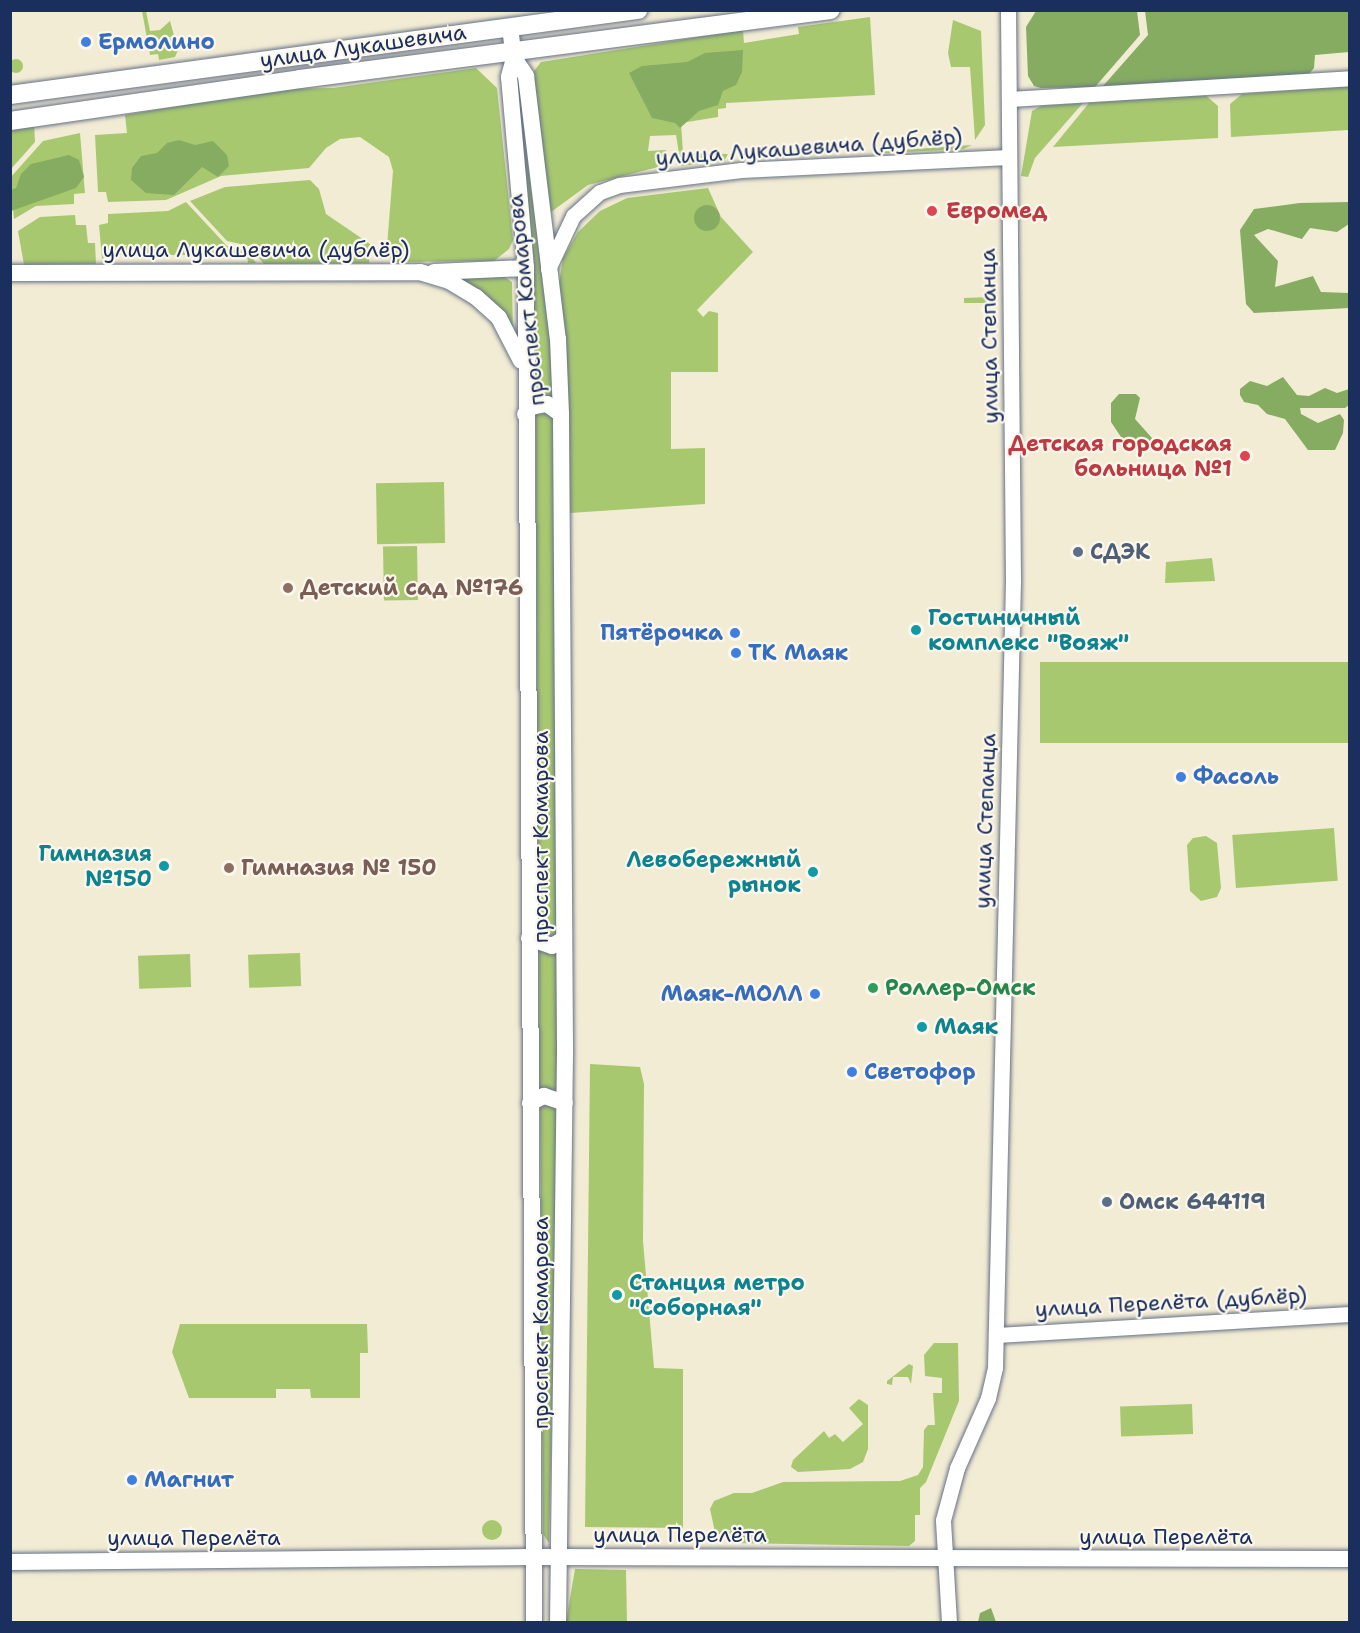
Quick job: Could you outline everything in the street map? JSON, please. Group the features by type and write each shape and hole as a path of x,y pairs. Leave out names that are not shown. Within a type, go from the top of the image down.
{"main road":[{"name":"улица Лукашевича","path":"10,95 638,10"},
{"name":"улица Лукашевича","path":"10,121 831,10"},
{"name":"проспект Комарова","path":"510,27 513,54 509,77 526,268 525,414 534,1623"},
{"name":"проспект Комарова","path":"513,54 526,76 541,219 558,339 561,414 565,1103 561,1557 558,1623"},
{"path":"420,272 526,268"},
{"name":"улица Лукашевича (дублёр)","path":"10,273 420,272 449,281 484,304 515,344 525,373"},
{"path":"525,414 539,403 548,404 561,414"},
{"path":"529,938 552,946 564,939"},
{"path":"530,1103 552,1096 565,1103"},
{"name":"улица Перелёта","path":"10,1562 533,1557 1350,1559"}],"street":[{"name":"улица Степанца","path":"949,1623 943,1520 947,1498 988,1398 995,1367 1013,582 1008,10"},
{"path":"1009,99 1350,78"},
{"name":"улица Лукашевича (дублёр)","path":"548,269 573,216 600,192 661,177 1010,158"},
{"path":"541,219 556,224 573,216"},
{"name":"улица Перелёта (дублёр)","path":"996,1335 1350,1314"}],"green space":[{"path":"142,11 146,11 150,31 160,30 170,21 178,50 175,57 159,60 158,54 150,55"},
{"path":"1036,11 1137,11 1140,35 1095,87 1041,88 1034,86 1028,76 1026,27"},
{"path":"1145,11 1349,11 1349,52 1315,55 1314,68 1309,74 1103,86 1148,35"},
{"path":"870,17 875,95 726,103 726,108 718,109 718,117 681,123 683,153 728,154 724,161 681,166 676,135 650,136 648,151 666,150 666,165 588,185 551,212 530,76 541,62 743,30 744,43 799,34 798,27"},
{"path":"953,20 981,31 985,125 975,140 970,67 951,67 948,53"},
{"path":"743,50 742,72 736,85 723,91 718,105 699,111 680,128 675,123 652,118 629,73 642,66 687,62 705,53"},
{"path":"16,59 21,61 23,66 21,71 16,73 11,71 9,66 11,61"},
{"path":"476,68 497,88 513,240 509,249 494,261 391,262 387,246 393,171 389,157 360,137 340,139 326,148 309,168 221,176 166,200 108,202 106,192 98,192 95,135 127,133 125,115 279,89 333,88"},
{"path":"516,73 551,338 554,420 559,1094 539,1094 535,342 532,260"},
{"path":"1349,86 1349,130 1231,137 1230,104 1242,94"},
{"path":"1204,94 1218,106 1218,138 1053,147 1089,103"},
{"path":"1083,103 1035,158 1028,177 1021,176 1032,111 1041,106"},
{"path":"34,123 35,142 11,169 11,127"},
{"path":"80,133 85,193 74,194 74,204 36,206 14,219 10,178 43,141"},
{"path":"179,140 195,145 213,141 227,155 229,166 218,177 202,167 174,195 146,193 131,180 132,168 141,156 157,153 167,143"},
{"path":"972,145 963,149 885,153 885,151"},
{"path":"69,155 79,160 84,177 76,188 11,211 11,190 16,188 21,174 31,164"},
{"path":"310,180 319,189 326,214 370,244 369,263 264,264 249,246 227,241 190,201 225,187"},
{"path":"708,188 721,217 753,252 697,310 703,317 709,311 718,313 718,372 671,372 671,449 705,448 705,504 570,513 559,284 563,258 578,232 600,211 627,198"},
{"path":"186,202 227,246 247,250 256,263 248,263 247,255 108,255 102,259 99,225 108,223 108,214 168,211"},
{"path":"1349,202 1349,224 1337,232 1310,228 1302,239 1268,229 1254,235 1278,261 1275,287 1313,276 1321,292 1349,293 1349,308 1254,313 1246,304 1240,230 1254,209 1300,203"},
{"path":"707,205 716,209 720,218 716,227 707,231 698,227 694,218 698,209"},
{"path":"75,215 76,225 86,225 88,243 95,243 96,264 24,265 18,231 40,217"},
{"path":"503,276 512,282 513,335 481,293 459,278"},
{"path":"990,297 991,303 964,303 964,298"},
{"path":"1283,377 1297,395 1309,396 1325,388 1337,393 1349,389 1349,405 1345,408 1300,408 1301,414 1318,423 1340,414 1344,420 1343,433 1335,450 1308,450 1285,419 1267,414 1258,405 1244,402 1240,395 1240,389 1250,381 1267,386"},
{"path":"1119,394 1136,394 1140,398 1135,419 1152,438 1149,447 1140,452 1121,437 1111,422 1111,403"},
{"path":"444,482 445,543 377,544 376,483"},
{"path":"417,546 418,600 384,601 383,547"},
{"path":"1212,558 1215,581 1165,583 1166,562"},
{"path":"1040,662 1349,662 1349,743 1040,743"},
{"path":"1334,828 1338,881 1236,888 1232,835"},
{"path":"1206,836 1217,843 1221,888 1217,897 1201,901 1190,891 1187,845 1193,838"},
{"path":"300,953 301,986 249,988 248,955"},
{"path":"190,954 191,987 139,989 138,956"},
{"path":"590,1064 640,1067 644,1084 643,1241 654,1368 683,1369 683,1528 585,1527"},
{"path":"543,1102 559,1107 549,1543 543,1534 540,1108"},
{"path":"180,1324 367,1324 368,1353 360,1353 360,1398 311,1398 310,1389 276,1389 276,1398 189,1398 172,1352"},
{"path":"934,1343 958,1343 959,1401 926,1482 920,1488 920,1515 915,1515 915,1541 909,1546 733,1543 715,1532 710,1509 714,1501 734,1493 752,1493 783,1482 900,1481 918,1475 923,1467 924,1430 928,1425 935,1425 933,1393 942,1393 942,1378 925,1376 924,1355"},
{"path":"909,1364 913,1366 911,1384 908,1377 893,1377 892,1385 887,1384 887,1381"},
{"path":"859,1399 868,1405 868,1449 863,1462 850,1469 798,1472 791,1467 793,1460 824,1431 829,1438 835,1434 843,1442 863,1424 849,1408"},
{"path":"1192,1404 1193,1434 1121,1436 1120,1407"},
{"path":"492,1520 499,1523 502,1530 499,1537 492,1540 485,1537 482,1530 485,1523"},
{"path":"575,1569 626,1570 627,1622 566,1622"},
{"path":"991,1608 996,1622 978,1622 980,1613"}],"place":[{"name":"Ермолино","path":"86,42"},
{"name":"Евромед","path":"932,211"},
{"name":"Детская городская больница №1","path":"1245,456"},
{"name":"СДЭК","path":"1078,552"},
{"name":"Детский сад №176","path":"288,588"},
{"name":"Гостиничный комплекс \"Вояж\"","path":"916,630"},
{"name":"Пятёрочка","path":"735,633"},
{"name":"ТК Маяк","path":"736,653"},
{"name":"Фасоль","path":"1181,777"},
{"name":"Гимназия №150","path":"164,866"},
{"name":"Гимназия № 150","path":"229,868"},
{"name":"Левобережный рынок","path":"813,872"},
{"name":"Роллер-Омск","path":"873,988"},
{"name":"Маяк-МОЛЛ","path":"815,994"},
{"name":"Маяк","path":"922,1027"},
{"name":"Светофор","path":"852,1072"},
{"name":"Омск 644119","path":"1107,1202"},
{"name":"Станция метро \"Соборная\"","path":"617,1295"},
{"name":"Магнит","path":"132,1480"}]}
